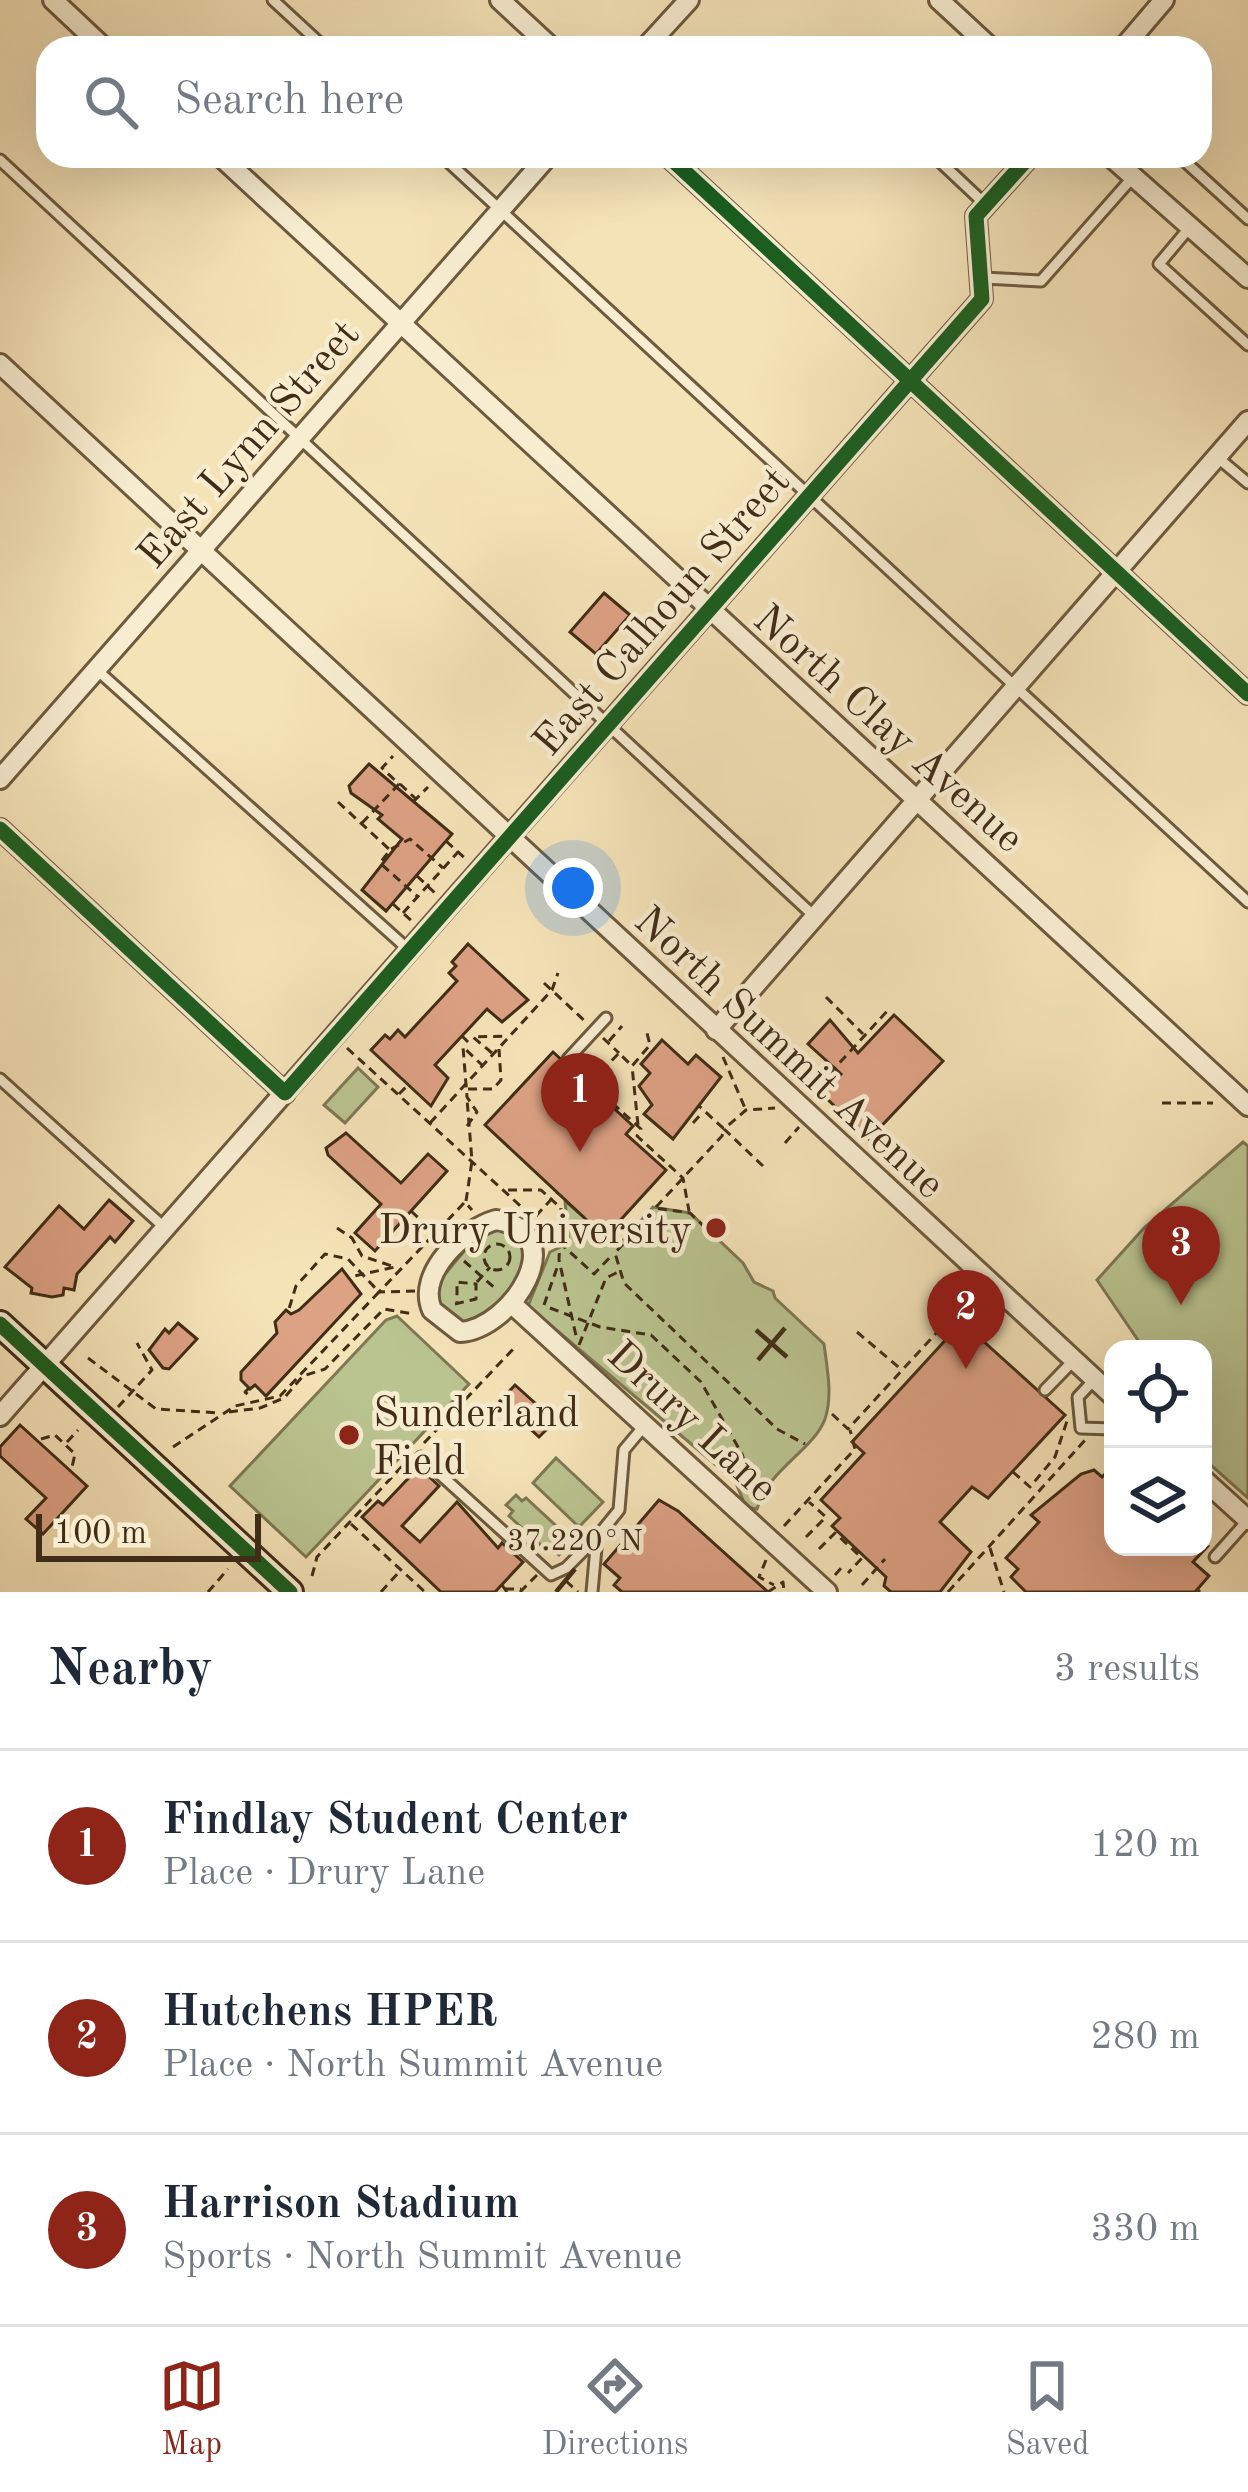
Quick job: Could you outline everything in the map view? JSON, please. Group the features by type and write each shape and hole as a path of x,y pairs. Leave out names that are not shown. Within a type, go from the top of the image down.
{"main road":[{"path":"0,1324 284,1590"}],"street":[{"path":"53,0 91,36"},
{"path":"500,0 539,36"},
{"path":"656,36 688,0"},
{"path":"939,0 978,36"},
{"path":"1134,36 1164,0"},
{"name":"North Clay Avenue","path":"233,168 1248,1106"},
{"name":"East Lynn Street","path":"0,779 537,168"},
{"path":"681,168 1248,694"},
{"path":"981,278 976,216 1019,168"},
{"path":"1128,168 1248,278"},
{"name":"East Calhoun Street","path":"0,1416 982,299 981,278"},
{"name":"North Summit Avenue","path":"0,364 1104,1388"},
{"path":"716,1030 1248,421"},
{"path":"0,829 285,1093"},
{"path":"510,1222 530,1239 535,1251 531,1277 507,1299 486,1326 460,1332 432,1310 431,1274 476,1225 510,1222"},
{"name":"Drury Lane","path":"507,1299 828,1586"},
{"path":"1212,1487 1248,1520"}],"lane":[{"path":"273,0 312,36"},
{"path":"0,160 814,916"},
{"path":"455,168 1248,902"},
{"path":"947,168 986,205"},
{"path":"981,278 1041,281 1121,168"},
{"path":"1192,168 1248,219"},
{"path":"1190,226 1159,265 1248,345"},
{"path":"1217,457 1248,483"},
{"path":"96,669 410,951"},
{"path":"568,1059 606,1018"},
{"path":"0,1079 166,1229"},
{"path":"1046,1390 1073,1360"},
{"path":"1095,1379 1078,1397 1081,1428 1104,1429"},
{"path":"421,1457 542,1569 559,1574 619,1510 624,1450 645,1424"},
{"path":"1215,1557 1248,1520"},
{"path":"592,1592 596,1537"}],"path":[{"path":"393,756 380,770 415,800 428,787"},
{"path":"361,824 399,784"},
{"path":"338,802 390,850"},
{"path":"418,897 380,863 390,850 410,839 443,868"},
{"path":"446,841 469,862"},
{"path":"404,914 458,852"},
{"path":"416,876 439,896"},
{"path":"393,904 415,923"},
{"path":"429,1124 552,990 557,973"},
{"path":"544,983 552,990"},
{"path":"826,997 865,1035"},
{"path":"798,1082 832,1071 890,1007"},
{"path":"607,1042 622,1027"},
{"path":"632,1066 650,1045 646,1029"},
{"path":"462,1036 491,1054 500,1066"},
{"path":"88,1358 156,1409 226,1412 275,1403 466,1202 472,1161 463,1047 471,1039 510,1036"},
{"path":"346,1046 594,1274 606,1278"},
{"path":"465,1086 493,1089 501,1081 499,1046"},
{"path":"463,1047 482,1065"},
{"path":"638,1127 589,1084 619,1053 632,1066 638,1127 637,1136 683,1178 690,1213 719,1241 727,1233"},
{"path":"722,1055 746,1110"},
{"path":"398,1095 408,1084"},
{"path":"467,1097 477,1112 467,1126"},
{"path":"1162,1103 1214,1102"},
{"path":"698,1105 763,1166"},
{"path":"594,1274 724,1129 746,1110 777,1105"},
{"path":"693,1123 704,1111"},
{"path":"784,1143 800,1126"},
{"path":"503,1190 542,1190 561,1208 560,1260 547,1306 588,1322 651,1335 701,1382 742,1454 753,1490"},
{"path":"535,1217 557,1193"},
{"path":"466,1202 475,1213"},
{"path":"655,1208 690,1213"},
{"path":"411,1211 435,1233"},
{"path":"337,1228 352,1238 362,1256 395,1268"},
{"path":"476,1283 457,1282 457,1302 476,1299 476,1283 490,1267 508,1264 510,1256 504,1245 495,1244 485,1251 490,1267"},
{"path":"319,1248 348,1259 379,1292 416,1291"},
{"path":"614,1253 624,1283 777,1429 805,1444"},
{"path":"288,1312 296,1286 325,1254"},
{"path":"458,1255 507,1299"},
{"path":"560,1260 578,1348 606,1278 620,1271"},
{"path":"350,1277 356,1272 425,1264"},
{"path":"964,1277 966,1302"},
{"path":"848,1429 972,1294"},
{"path":"173,1447 226,1412 253,1399 275,1400 302,1375 325,1369 384,1310 406,1310 426,1321"},
{"path":"857,1332 902,1371"},
{"path":"137,1343 152,1370"},
{"path":"312,1576 317,1557 517,1345"},
{"path":"316,1347 321,1353"},
{"path":"116,1408 158,1363"},
{"path":"249,1388 245,1392 253,1399"},
{"path":"777,1534 855,1449 848,1429 832,1414"},
{"path":"1030,1487 1054,1457 1068,1414"},
{"path":"948,1592 1095,1429"},
{"path":"67,1442 78,1430"},
{"path":"41,1439 50,1434 67,1442 75,1454 72,1467"},
{"path":"1012,1472 1037,1493"},
{"path":"392,1478 401,1485"},
{"path":"806,1537 826,1516 808,1501"},
{"path":"350,1523 422,1591"},
{"path":"819,1549 835,1533 849,1544 862,1558 848,1573"},
{"path":"989,1546 1004,1592"},
{"path":"862,1585 885,1559"},
{"path":"763,1564 759,1576 774,1585"},
{"path":"828,1586 842,1568"},
{"path":"208,1592 228,1569"},
{"path":"504,1589 522,1590 542,1569"},
{"path":"381,1592 400,1570"},
{"path":"412,1580 420,1572"},
{"path":"559,1574 578,1592"},
{"path":"958,1581 963,1592"},
{"path":"768,1592 783,1582 784,1592"}],"green space":[{"path":"358,1068 378,1087 345,1123 324,1105"},
{"path":"1243,1142 1248,1146 1248,1498 1212,1466 1212,1340 1138,1340 1097,1280 1144,1228"},
{"path":"565,1201 618,1246 653,1207 690,1213 743,1263 754,1282 773,1291 824,1344 829,1391 825,1419 771,1483 757,1509 746,1507 735,1481 528,1306 550,1252 569,1243"},
{"path":"492,1227 512,1230 527,1247 524,1260 496,1304 460,1323 440,1310 435,1286 477,1236"},
{"name":"Sunderland Field","path":"397,1316 469,1384 306,1557 230,1486 386,1320"},
{"path":"556,1458 603,1502 579,1527 533,1483"},
{"path":"516,1495 522,1501 526,1498 565,1534 562,1538 568,1545 559,1555 552,1549 548,1552 509,1516 513,1511 506,1505"}],"building":[{"path":"604,593 630,615 596,654 570,632"},
{"path":"369,764 452,834 386,911 362,890 402,839 378,819 382,815 351,793 349,786"},
{"path":"468,944 528,1000 502,1022 487,1009 435,1065 448,1078 431,1106 371,1050 385,1035 390,1039 398,1030 405,1037 457,981 449,973 456,966 452,962"},
{"path":"894,1015 943,1061 869,1139 822,1094 841,1074 808,1044 830,1020 858,1053"},
{"path":"662,1040 688,1064 696,1055 721,1077 673,1139 644,1114 652,1105 639,1086 650,1073 641,1064"},
{"path":"553,1052 633,1126 626,1134 666,1170 605,1237 485,1125"},
{"path":"346,1133 401,1183 428,1154 447,1171 375,1251 355,1233 381,1204 326,1148"},
{"path":"109,1200 133,1221 115,1242 110,1237 77,1274 74,1290 64,1288 63,1295 52,1297 31,1293 32,1288 5,1267 59,1206 84,1229"},
{"path":"342,1269 361,1294 266,1396 255,1385 250,1389 241,1380 241,1372 277,1333 275,1322 286,1310 291,1314 299,1310"},
{"path":"962,1322 1065,1415 988,1498 972,1487 940,1522 971,1552 940,1592 891,1592 884,1586 886,1577 832,1526 840,1518 821,1500 864,1453 852,1442"},
{"path":"178,1323 197,1339 169,1369 163,1368 149,1350 165,1329 169,1333"},
{"path":"515,1385 555,1421 539,1437 500,1401"},
{"path":"20,1425 87,1486 43,1534 26,1519 46,1498 0,1456 0,1447"},
{"path":"419,1467 439,1486 402,1526 420,1542 457,1502 498,1548 502,1543 523,1562 495,1592 441,1592 362,1517 378,1501 383,1505"},
{"path":"1094,1470 1102,1477 1104,1556 1199,1556 1193,1562 1209,1576 1195,1592 1026,1592 1011,1577 1018,1569 1006,1558 1039,1522 1031,1515 1081,1474"},
{"path":"659,1500 678,1511 768,1592 622,1592 614,1585 620,1578 604,1564"}],"cycle path":[{"path":"681,168 1248,694"},
{"path":"0,829 285,1093 982,299 976,216 1019,168"},
{"path":"0,1324 290,1592"}],"place":[{"name":"Findlay Student Center","path":"580,1152"},
{"name":"Drury University","path":"716,1228"},
{"name":"Harrison Stadium","path":"1181,1305"},
{"name":"Hutchens HPER","path":"966,1369"},
{"name":"Sunderland Field","path":"349,1435"}]}
